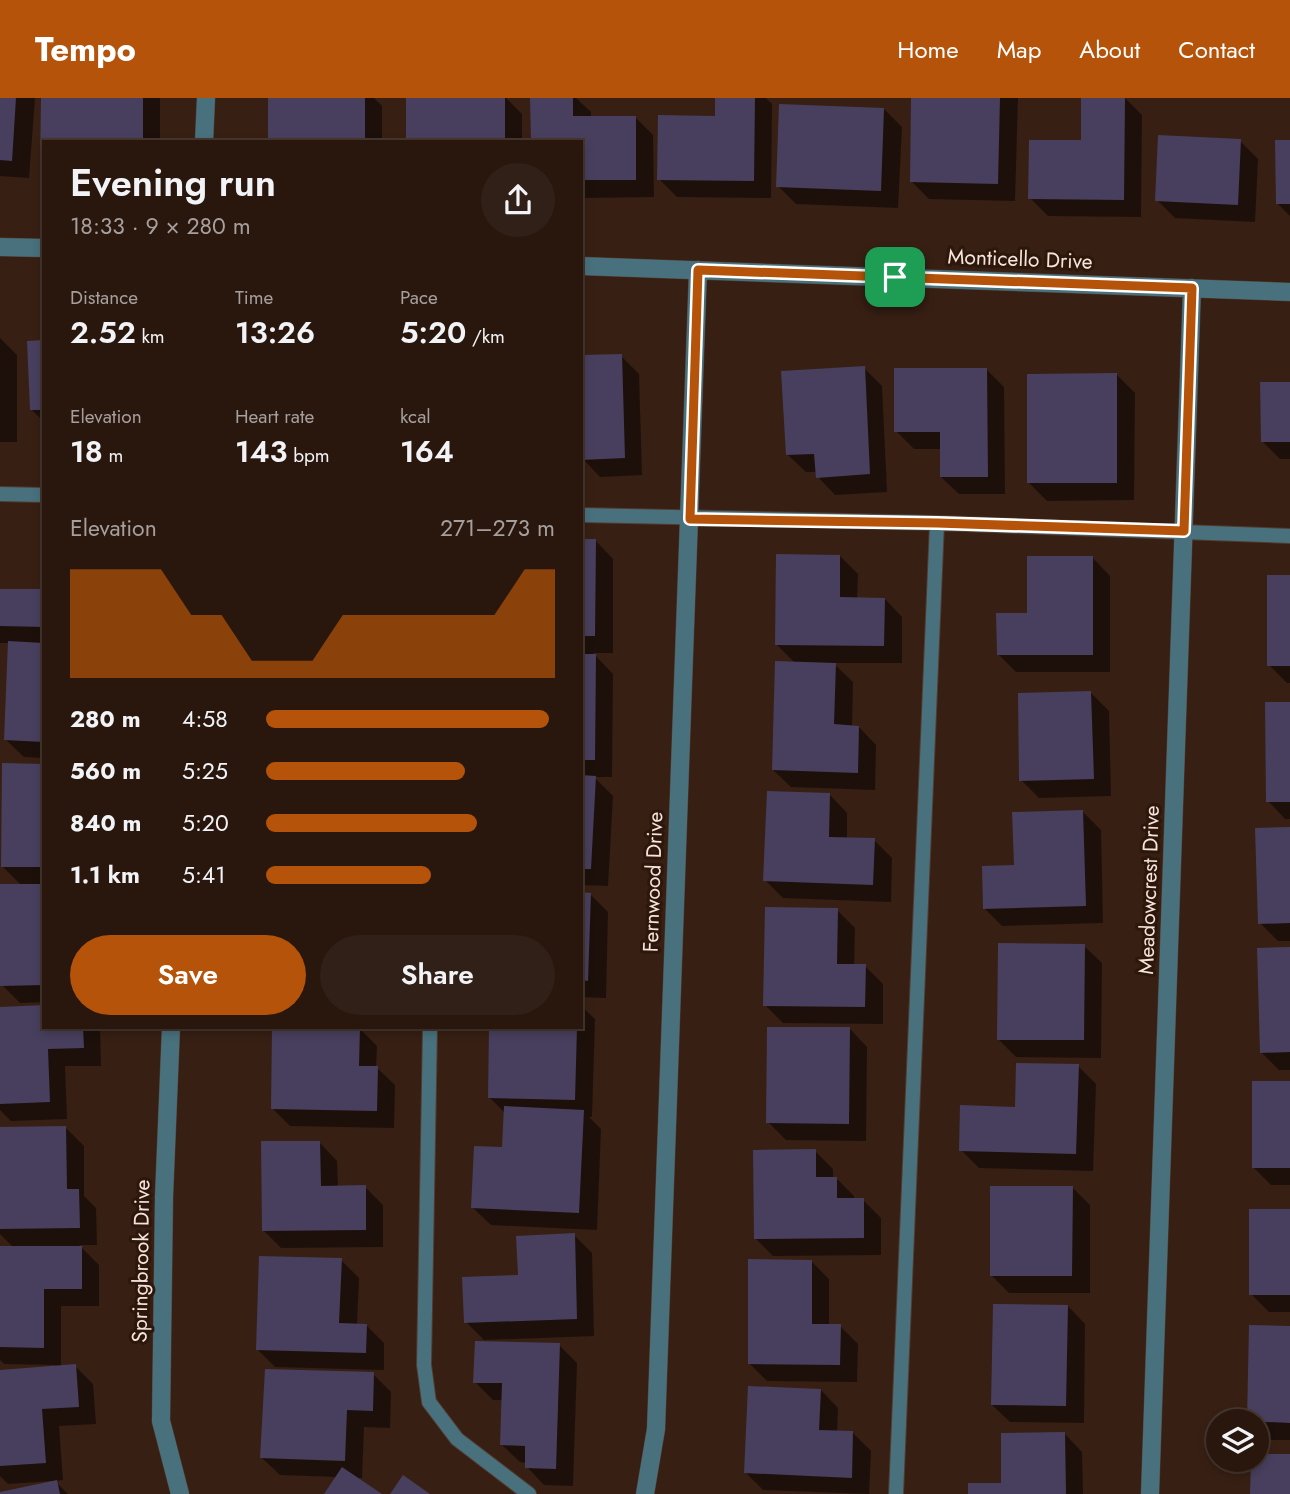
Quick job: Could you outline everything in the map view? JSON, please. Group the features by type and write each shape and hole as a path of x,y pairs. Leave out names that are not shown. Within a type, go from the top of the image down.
{"street":[{"path":"204,140 206,98"},
{"path":"0,247 42,248"},
{"name":"Monticello Drive","path":"583,266 1290,292"},
{"name":"Fernwood Drive","path":"645,1494 656,1429 698,270"},
{"name":"Meadowcrest Drive","path":"1150,1494 1192,288"},
{"name":"Springbrook Drive","path":"171,1029 164,1197 161,1421 180,1494"}],"lane":[{"path":"0,494 42,495"},
{"path":"583,515 937,523 1290,536"},
{"path":"896,1494 937,523"},
{"path":"430,1029 424,1365 429,1402 457,1439 529,1494"}],"building":[{"path":"0,98 16,98 12,161 0,160"},
{"path":"41,98 143,98 143,140 42,140 40,165"},
{"path":"268,98 365,98 365,140 268,140"},
{"path":"406,98 505,98 505,140 406,140"},
{"path":"530,98 573,98 573,116 636,116 636,180 583,180 583,140 531,140"},
{"path":"715,98 755,98 754,181 657,180 658,115 715,116"},
{"path":"911,98 1000,98 998,184 910,182"},
{"path":"1081,98 1125,98 1124,200 1028,199 1029,140 1081,140"},
{"path":"779,104 884,108 881,191 776,187"},
{"path":"1158,135 1241,139 1238,205 1155,201"},
{"path":"1275,140 1290,140 1290,204 1276,204"},
{"path":"42,340 42,410 30,410 27,341"},
{"path":"622,354 625,458 583,460 583,355"},
{"path":"865,366 870,474 816,478 814,454 786,455 781,371"},
{"path":"894,368 987,368 988,477 940,477 940,432 894,432"},
{"path":"1117,373 1117,483 1027,483 1027,374"},
{"path":"1260,382 1290,382 1290,442 1261,442"},
{"path":"583,539 596,539 595,636 583,636"},
{"path":"776,554 840,555 840,597 885,598 884,646 775,645"},
{"path":"1027,556 1093,556 1093,655 997,655 996,613 1027,613"},
{"path":"1267,575 1290,575 1290,666 1267,666"},
{"path":"0,589 42,589 42,627 0,626"},
{"path":"8,641 42,643 42,742 4,740"},
{"path":"583,654 596,654 595,760 583,760"},
{"path":"775,661 836,663 834,724 859,726 858,773 772,770"},
{"path":"1091,691 1094,779 1019,781 1018,693"},
{"path":"1265,702 1290,702 1290,802 1266,802"},
{"path":"2,763 42,764 42,867 1,867"},
{"path":"583,775 596,776 591,869 583,869"},
{"path":"767,791 830,793 829,837 875,838 873,885 763,881"},
{"path":"1083,810 1086,906 983,909 982,866 1014,865 1012,812"},
{"path":"1290,827 1290,923 1258,924 1255,828"},
{"path":"0,884 42,884 42,985 0,986"},
{"path":"583,892 591,893 588,981 583,980"},
{"path":"765,907 838,908 837,964 866,964 865,1007 763,1006"},
{"path":"998,943 1085,944 1084,1040 997,1040"},
{"path":"1290,947 1290,1052 1260,1053 1257,948"},
{"path":"42,1005 42,1029 83,1029 84,1048 48,1049 50,1102 0,1104 0,1007"},
{"path":"767,1027 850,1027 849,1124 766,1123"},
{"path":"272,1029 360,1029 359,1066 378,1066 377,1111 271,1109"},
{"path":"489,1029 577,1029 575,1100 488,1098"},
{"path":"1016,1063 1079,1064 1076,1154 959,1151 960,1105 1015,1107"},
{"path":"1252,1081 1290,1081 1290,1168 1252,1168"},
{"path":"504,1106 584,1110 579,1213 471,1208 474,1146 502,1147"},
{"path":"66,1126 67,1189 79,1189 80,1228 0,1229 0,1127"},
{"path":"261,1141 320,1141 321,1186 366,1185 366,1230 262,1231"},
{"path":"816,1149 816,1177 837,1177 837,1198 864,1198 864,1238 754,1239 753,1150"},
{"path":"990,1186 1073,1186 1072,1276 990,1276"},
{"path":"1249,1209 1290,1209 1290,1295 1249,1295"},
{"path":"575,1233 577,1319 464,1323 462,1277 518,1275 516,1236"},
{"path":"0,1246 82,1246 82,1289 44,1289 44,1348 0,1347"},
{"path":"259,1256 342,1258 339,1323 367,1324 366,1353 256,1350"},
{"path":"748,1259 812,1260 812,1324 841,1324 840,1365 748,1364"},
{"path":"993,1304 1068,1305 1066,1406 991,1405"},
{"path":"1249,1325 1290,1326 1290,1423 1269,1422 1269,1409 1247,1409"},
{"path":"475,1341 560,1343 556,1469 525,1468 525,1446 500,1445 502,1383 473,1383"},
{"path":"76,1364 79,1407 42,1409 46,1463 0,1466 0,1370"},
{"path":"265,1369 374,1372 373,1411 347,1410 345,1461 260,1458"},
{"path":"748,1386 821,1389 819,1430 853,1431 852,1478 744,1473"},
{"path":"1065,1432 1066,1494 968,1494 968,1483 1001,1483 1001,1433"},
{"path":"1269,1454 1290,1454 1290,1494 1250,1494 1251,1472 1269,1472"},
{"path":"342,1467 382,1494 324,1494"},
{"path":"403,1475 430,1494 390,1494"},
{"path":"57,1480 60,1494 0,1494 0,1492"}],"route":[{"path":"698,270 895,277 1192,288 1184,531 690,519 698,270"}]}
